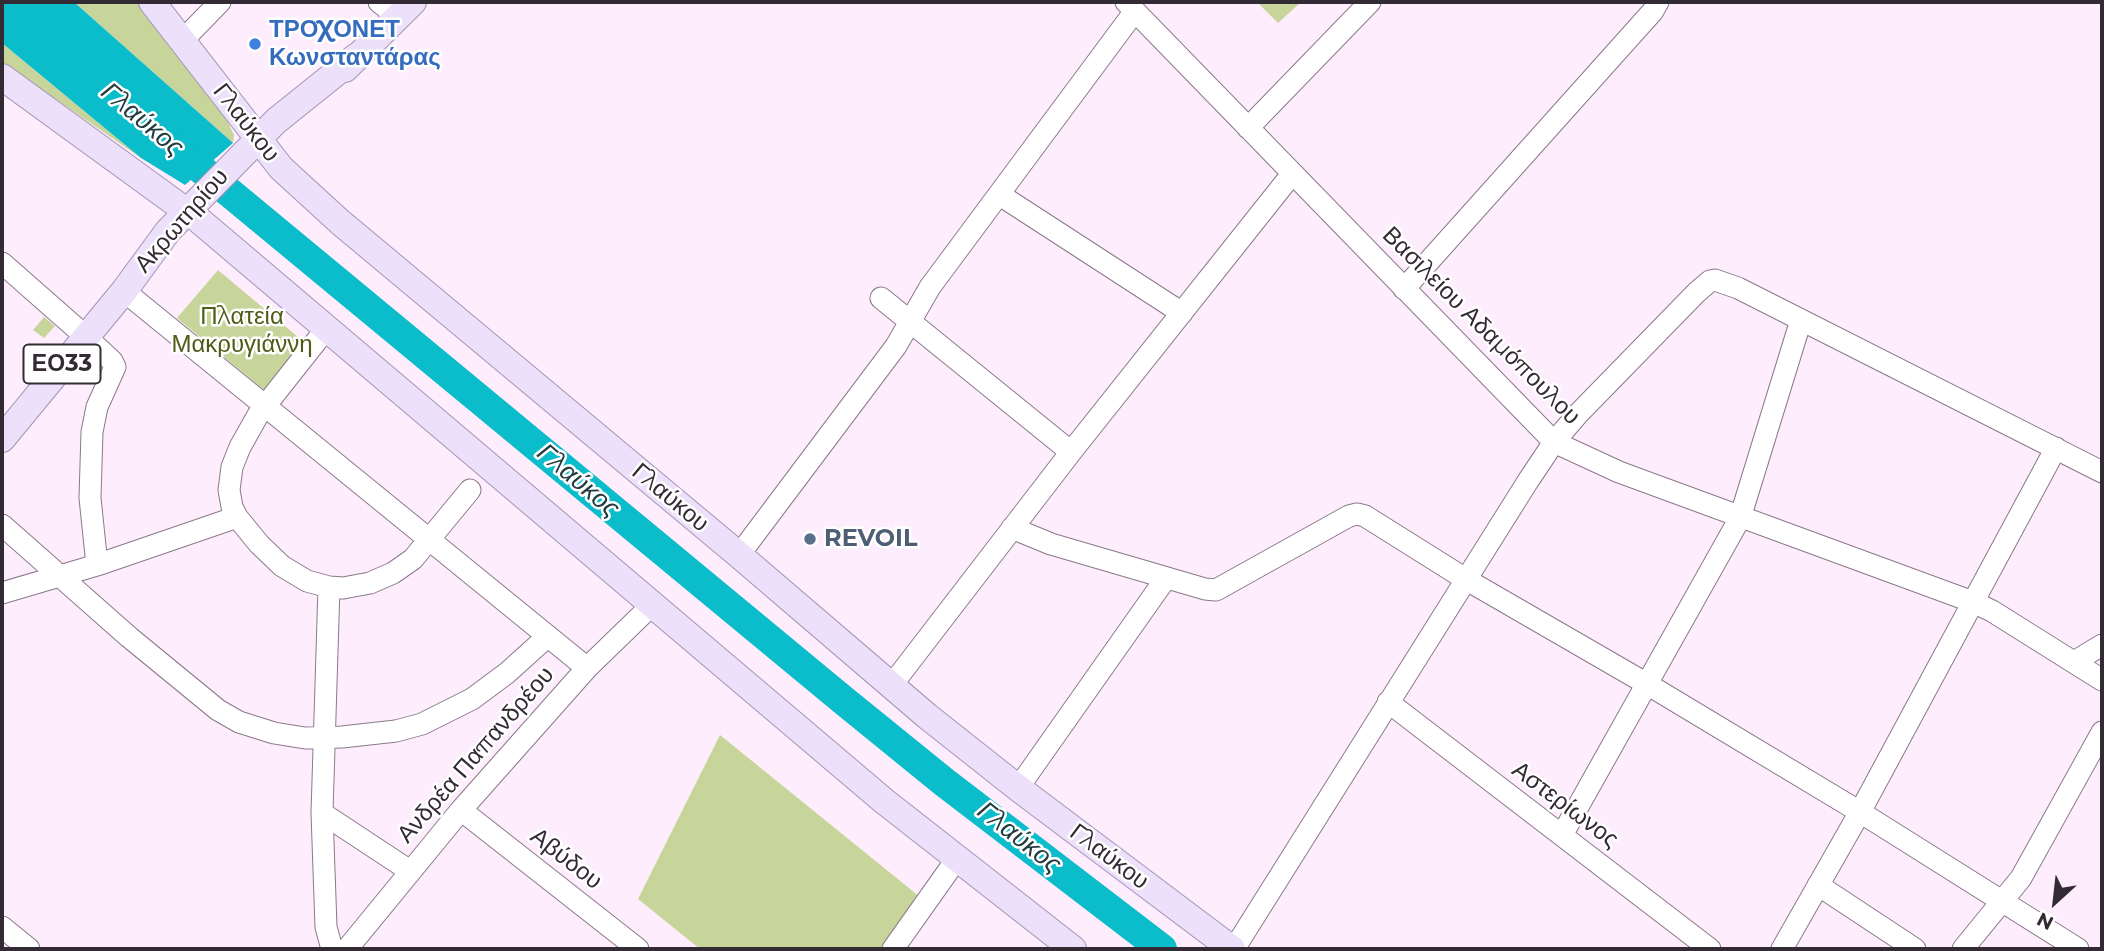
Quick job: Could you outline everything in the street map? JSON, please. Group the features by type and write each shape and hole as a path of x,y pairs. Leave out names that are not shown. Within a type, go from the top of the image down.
{"main road":[{"name":"Γλαύκου","path":"152,2 183,40 255,153 300,187 891,686 1018,788 1233,949"},
{"name":"ΕΟ33","path":"255,153 309,109 397,7"},
{"path":"2,77 198,211 326,329 856,778 956,860 1073,949"},
{"name":"Ακρωτηρίου","path":"6,426 124,291 168,231 198,211 255,153"}],"street":[{"path":"183,40 220,2"},
{"path":"1248,128 1370,2"},
{"path":"1404,289 1653,11 1658,2"},
{"path":"739,555 896,346 930,287 1000,195 1131,6"},
{"name":"Βασιλείου Αδαμόπουλου","path":"1131,6 1555,442 1619,472 1973,602 1992,611 2102,680"},
{"path":"891,686 1071,452 1292,174"},
{"path":"1000,195 1182,313"},
{"path":"2,263 85,336 115,367 97,407 92,432 90,498 97,565"},
{"path":"1233,949 1555,442 1596,395 1710,281 1715,280 1738,288 2102,472"},
{"path":"124,291 587,668"},
{"path":"881,298 1071,452"},
{"path":"1562,835 1740,518 1801,320"},
{"path":"326,329 264,407 245,437 230,474 230,498 237,517 260,544 282,566 299,577 329,587 355,587 382,579 404,566 430,540 470,490"},
{"path":"1782,949 1860,812 2056,448"},
{"path":"1012,528 1043,542 1205,589 1218,590 1349,516 1357,514 1372,519 1467,580 1860,812 2078,949"},
{"path":"2,593 97,565 237,517"},
{"path":"2,525 171,673 227,715 252,727 274,733 323,738 396,731 422,724 449,713 507,673 548,636"},
{"path":"1018,788 1166,578"},
{"path":"329,587 322,814 326,927 332,949"},
{"name":"Ανδρέα Παπανδρέου","path":"347,949 461,810 587,668 653,604"},
{"path":"2074,662 2102,645"},
{"name":"Αστερίωνος","path":"1388,702 1710,949"},
{"path":"1963,949 2021,878 2102,732"},
{"name":"Αβύδου","path":"461,810 638,949"},
{"path":"322,814 410,871"},
{"path":"893,949 956,860"},
{"path":"1818,885 1915,949"},
{"path":"2,927 29,949"}],"green space":[{"path":"74,2 137,2 223,112 234,135 233,143"},
{"path":"1301,2 1278,23 1258,3"},
{"path":"2,43 141,158 2,62"},
{"name":"Πλατεία Μακρυγιάννη","path":"218,270 304,342 264,390 177,318"},
{"path":"44,317 55,326 44,338 33,330"},
{"path":"720,735 920,897 883,949 700,949 638,899"}],"water":[{"path":"2,2 74,2 233,143 185,185 141,158 2,43"}],"waterway":[{"name":"Γλαύκος","path":"172,145 843,700 944,782 1162,949"}],"place":[{"name":"ΤΡΟΧΟΝΕΤ Κωνσταντάρας","path":"255,44"},
{"name":"REVOIL","path":"810,539"}]}
